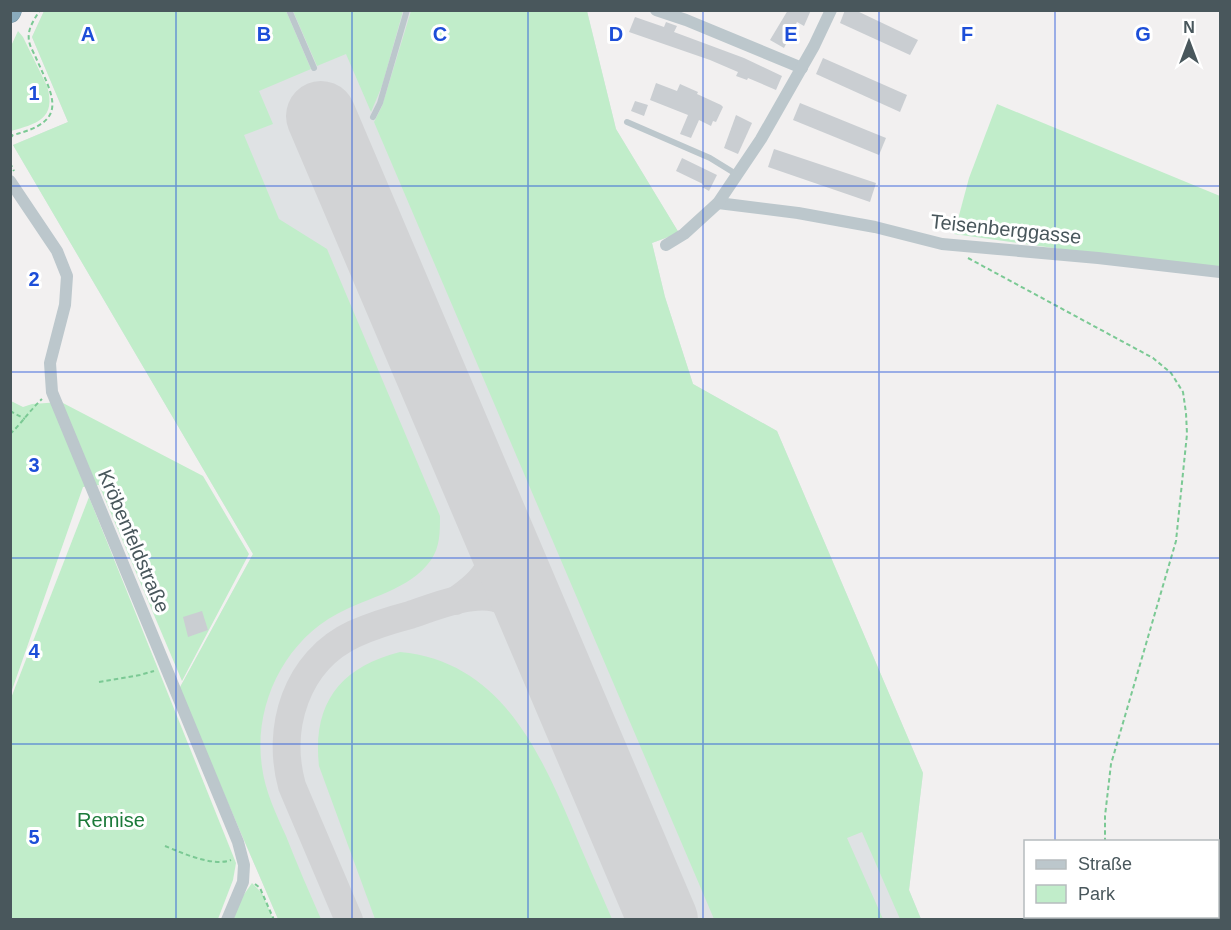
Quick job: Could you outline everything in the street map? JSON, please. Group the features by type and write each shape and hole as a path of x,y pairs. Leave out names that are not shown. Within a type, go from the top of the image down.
{"street":[{"path":"656,10 688,15 802,68"},
{"path":"666,245 684,234 718,203 761,139 802,68 831,10"},
{"name":"Kröbenfeldstraße","path":"10,181 57,251 67,276 64,305 50,363 52,392 238,842 243,882 228,920"},
{"name":"Teisenberggasse","path":"718,203 842,221 942,244 1221,272"}],"lane":[{"path":"290,10 314,68"},
{"path":"373,117 380,102 407,10"},
{"path":"627,122 710,158 736,174"}],"path":[{"path":"10,138 13,135 33,130 44,123 51,113 52,93 29,42 30,27 40,10"},
{"path":"963,256 1153,358 1171,374 1183,392 1186,434 1176,541 1111,764 1105,816 1106,840"},
{"path":"10,434 33,408 52,392"},
{"path":"10,411 25,419"},
{"path":"99,682 141,675 166,667"},
{"path":"165,846 194,857 224,863 241,855"},
{"path":"243,875 260,888 274,920"}],"shaded area":[{"path":"44,11 587,11 616,129 679,233 652,243 665,297 693,384 777,431 923,773 909,890 921,919 278,919 179,689 253,554 13,145 68,122 32,37"}],"green space":[{"path":"44,11 286,11 311,69 259,91 273,124 244,135 279,219 327,249 440,516 438,545 431,560 422,570 400,586 349,608 318,626 287,659 268,700 262,722 260,744 266,785 321,919 278,919 179,689 253,554 13,145 68,122 32,37"},
{"path":"293,11 403,11 382,86 371,112 346,54 317,66"},
{"path":"411,11 587,11 616,129 679,233 652,243 665,297 693,384 777,431 923,773 909,890 921,919 900,919 862,832 847,838 883,919 714,919 374,122 382,106"},
{"path":"18,31 47,86 49,106 47,113 36,122 11,131 11,46"},
{"path":"997,104 1220,196 1220,268 954,234 969,178"},
{"path":"11,401 23,407 32,404 61,402 203,476 249,554 182,681 99,485 83,487 11,693"},
{"name":"Remise","path":"89,497 236,863 233,880 218,919 11,919 11,698"},
{"path":"400,652 434,659 463,672 489,690 510,713 545,767 612,919 375,919 319,766 318,744 320,724 334,691 361,667"},
{"path":"252,883 262,893 273,919 233,920 240,900"}],"building":[{"path":"788,10 811,10 804,26 797,22 784,48 770,40"},
{"path":"845,10 855,10 918,40 910,55 840,23"},
{"path":"635,17 664,27 666,22 677,26 674,32 744,58 782,76 776,90 748,78 747,80 736,76 738,72 710,60 629,32"},
{"path":"823,58 907,95 900,112 816,74"},
{"path":"656,83 677,91 680,84 721,105 723,107 716,122 713,121 711,126 699,120 691,138 680,134 688,115 650,100"},
{"path":"635,101 648,105 644,116 631,111"},
{"path":"800,103 886,138 879,155 793,120"},
{"path":"736,115 752,123 738,154 724,148"},
{"path":"774,149 876,183 870,202 768,167"},
{"path":"682,158 717,175 709,191 702,187 703,184 676,171"},
{"path":"202,611 208,630 188,637 183,617"}],"taxiway":[{"path":"455,601 476,584 488,569 493,550 495,524"},
{"path":"349,920 292,786 288,764 289,720 295,698 305,679 318,661 334,646 354,634 452,601 475,597 501,599 535,620"}],"runway":[{"path":"321,116 663,920"}]}
